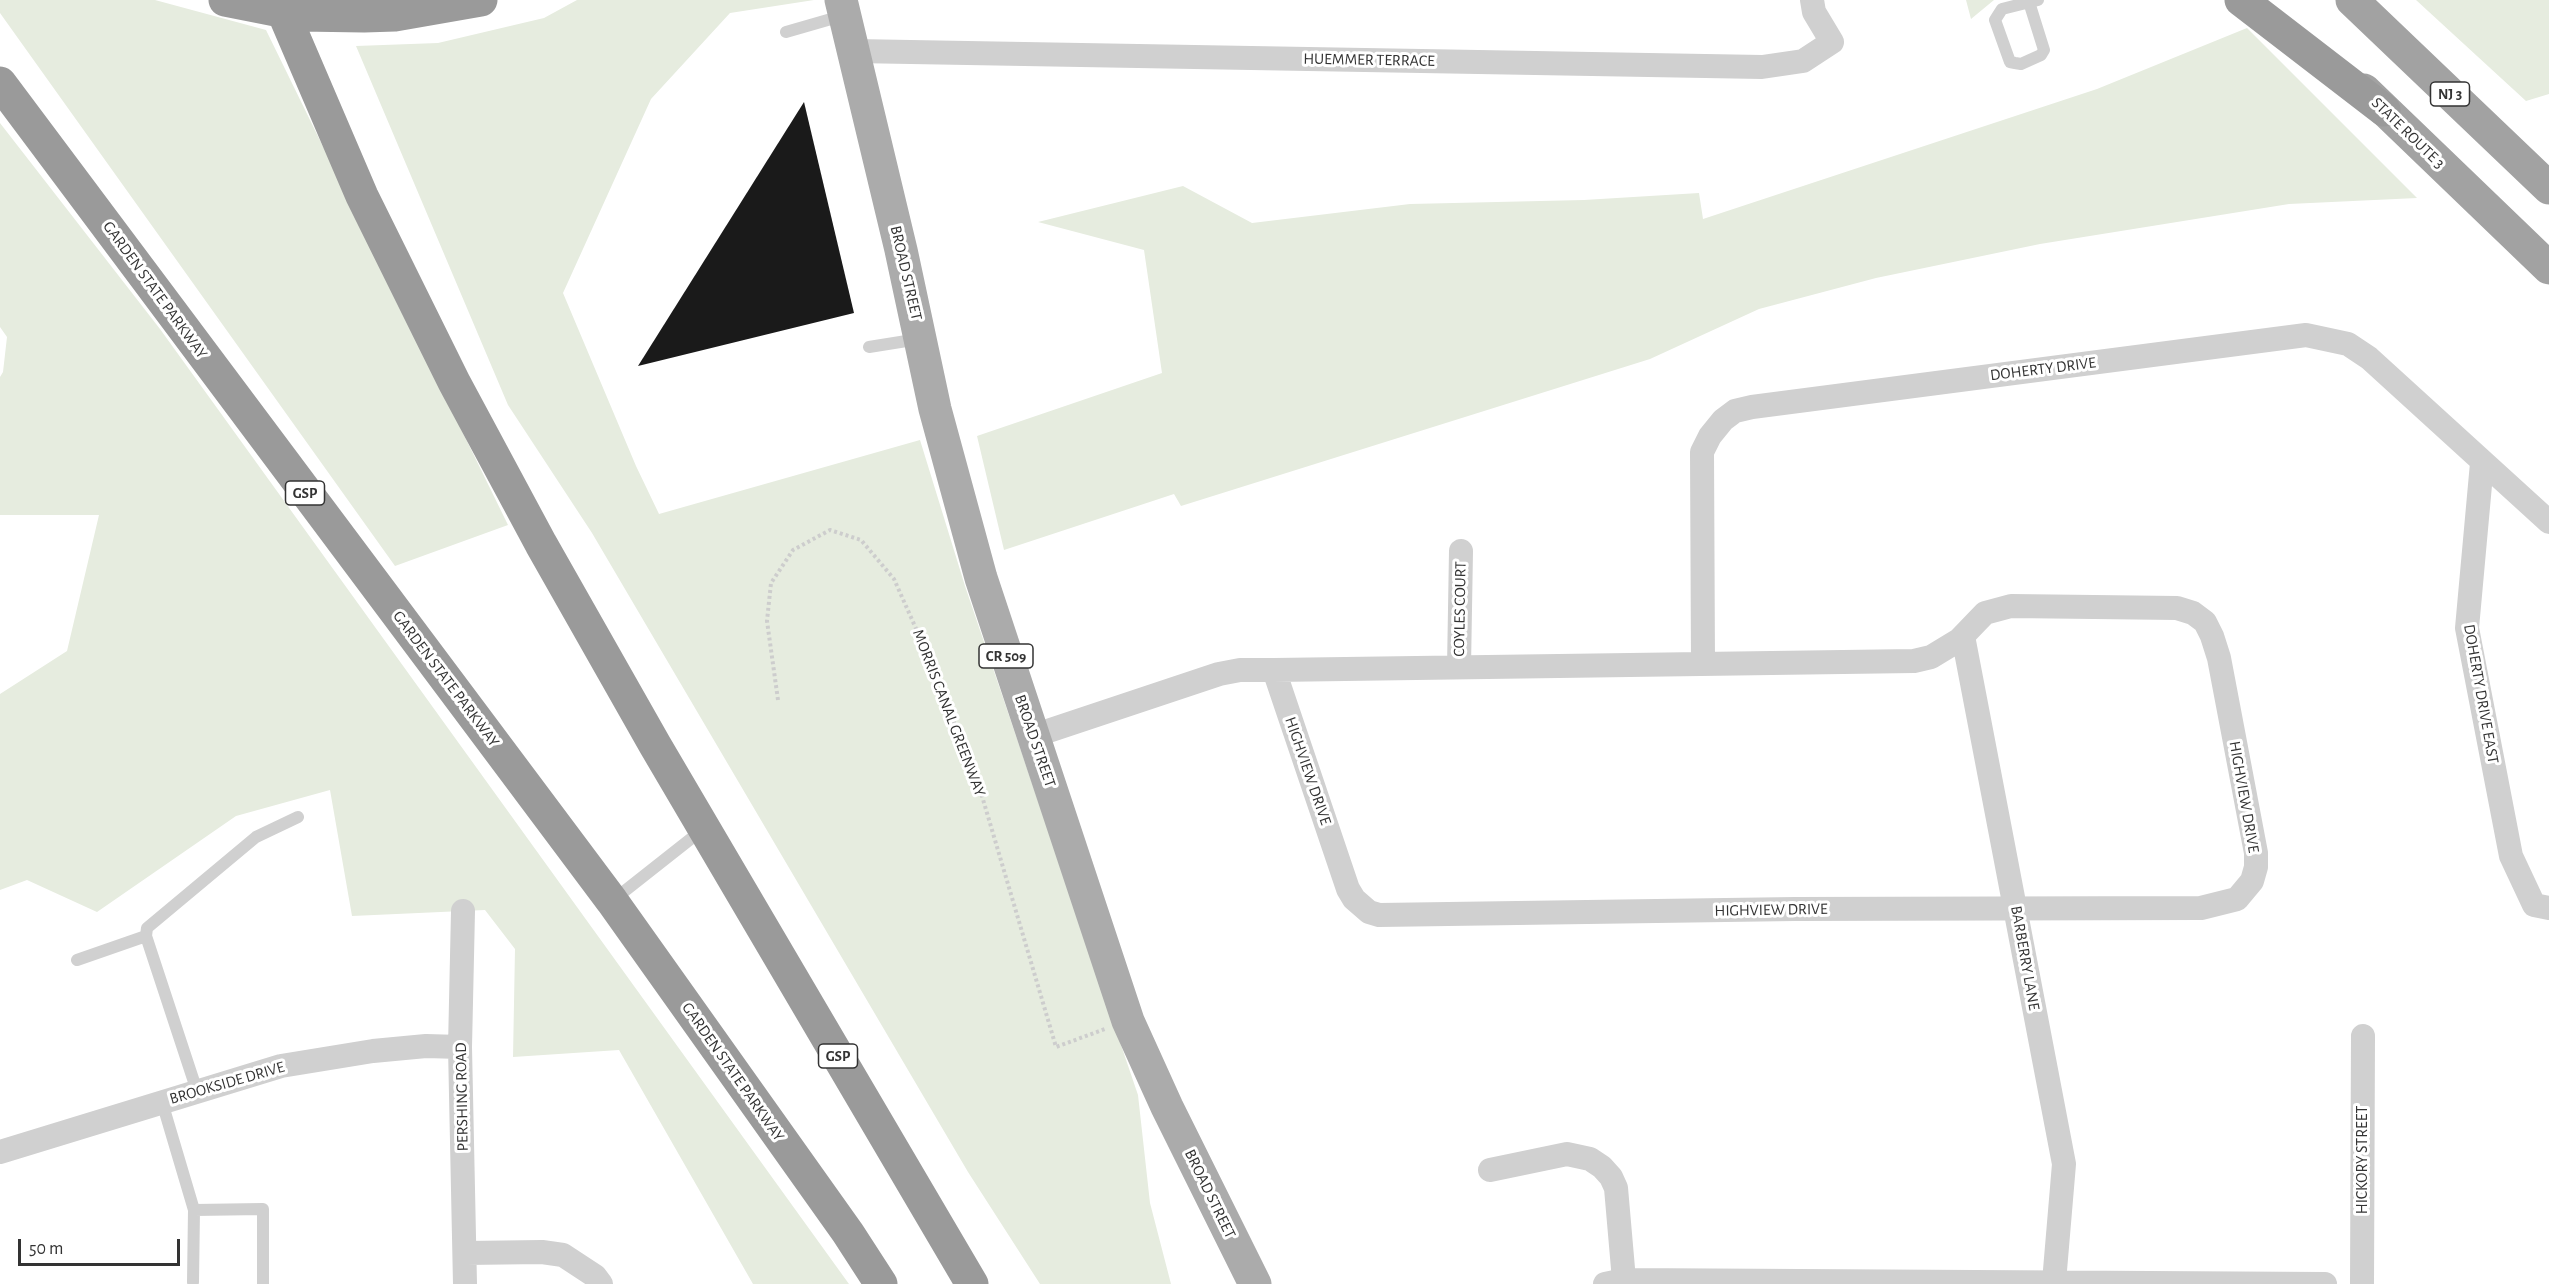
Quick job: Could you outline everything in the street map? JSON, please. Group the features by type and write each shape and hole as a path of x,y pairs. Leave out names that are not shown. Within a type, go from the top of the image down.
{"highway":[{"path":"225,0 301,15 364,16 394,15 481,0"},
{"name":"GSP","path":"278,0 362,196 454,382 541,544 655,745 972,1284"},
{"path":"2241,0 2384,110"},
{"name":"STATE ROUTE 3","path":"2265,0 2549,268"},
{"name":"NJ 3","path":"2352,0 2549,188"},
{"name":"GARDEN STATE PARKWAY","path":"0,83 612,901 881,1284"}],"main road":[{"name":"BROAD STREET","path":"843,7 935,409 981,578 1128,1021 1167,1107 1255,1284"}],"street":[{"name":"HUEMMER TERRACE","path":"854,51 1761,67 1803,61 1832,42 1814,12 1812,0"},
{"name":"DOHERTY DRIVE","path":"1703,664 1702,452 1710,435 1723,420 1735,411 2306,335 2348,344 2369,358 2549,522"},
{"name":"DOHERTY DRIVE EAST","path":"2482,462 2467,628 2511,856 2534,904 2549,908"},
{"name":"COYLES COURT","path":"1459,667 1461,551"},
{"name":"HIGHVIEW DRIVE","path":"1033,736 1219,674 1240,670 1274,669 1914,661 1931,657 1963,636 1985,613 2011,606 2177,608 2193,613 2205,622 2219,658 2256,853 2256,867 2246,891 2236,899 2201,908 1795,909 1392,916 1369,912 1354,899 1348,889 1274,669"},
{"name":"BARBERRY LANE","path":"1963,636 2064,1164 2054,1282"},
{"name":"PERSHING ROAD","path":"463,911 460,1047 465,1284"},
{"name":"HICKORY STREET","path":"2362,1284 2363,1036"},
{"name":"BROOKSIDE DRIVE","path":"0,1152 281,1066 416,1047 460,1047"},
{"path":"1490,1170 1567,1154 1590,1160 1602,1167 1611,1177 1616,1188 1615,1282 2325,1284"},
{"path":"466,1253 542,1252 562,1255 595,1276 601,1284"}],"lane":[{"path":"2034,1 2044,50 2041,55 2021,64 2010,62 1995,20 2002,9 2034,1"},
{"path":"786,32 843,7"},
{"path":"869,347 920,339"},
{"path":"197,1091 146,936 147,928 256,837 298,818"},
{"path":"612,901 705,827"},
{"path":"77,960 146,936"},
{"path":"162,1102 194,1209 193,1282"},
{"path":"194,1209 262,1209 263,1284"}],"path":[{"name":"MORRIS CANAL GREENWAY","path":"778,700 767,621 771,583 793,550 831,530 861,540 894,579 937,678 982,796 1056,1047 1128,1021"}],"shaded area":[{"path":"0,0 155,0 266,30 508,525 395,566 0,13"},
{"path":"577,0 814,0 730,13 651,99 563,293 636,466 659,514 920,440 965,586 1138,1095 1150,1203 1171,1284 1040,1284 968,1172 592,533 508,405 356,46 438,43 544,18"},
{"path":"1966,0 1994,0 1971,19"},
{"path":"2416,0 2549,0 2549,94 2526,101"},
{"path":"2247,28 2417,198 2289,204 2040,244 1876,278 1759,309 1650,359 1181,506 1174,494 1004,550 977,436 1162,373 1144,250 1038,222 1183,186 1252,223 1410,204 1584,200 1699,193 1703,219 2097,89"},
{"path":"0,123 160,329 849,1284 753,1284 619,1050 513,1057 515,949 485,910 352,916 330,790 236,816 97,912 27,880 0,890 0,694 67,651 99,515 0,515 0,377 3,372 7,337 0,327"}],"building":[{"path":"804,102 854,313 638,366"}]}
